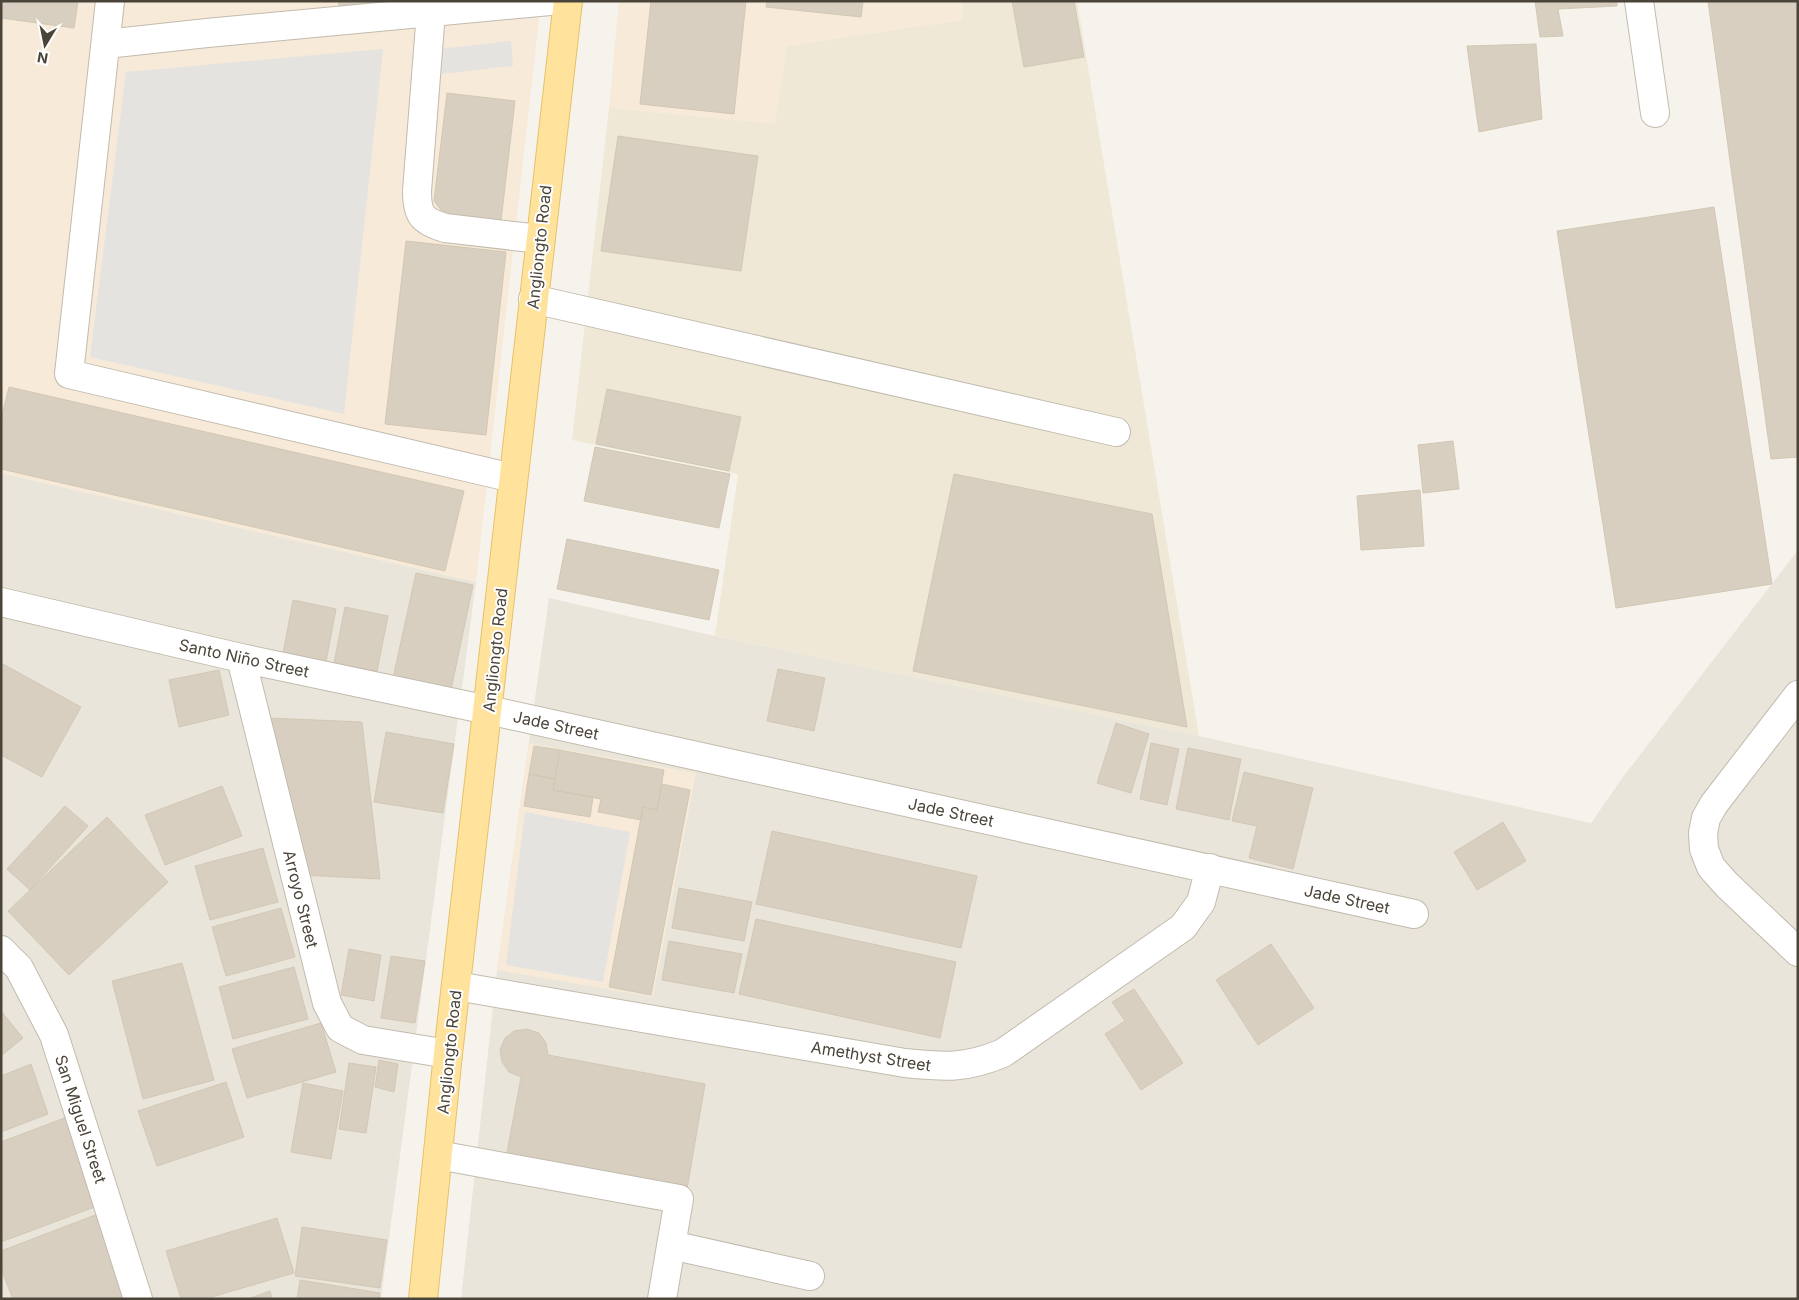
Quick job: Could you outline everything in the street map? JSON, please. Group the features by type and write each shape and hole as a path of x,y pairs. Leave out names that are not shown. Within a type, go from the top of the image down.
{"main road":[{"name":"Angliongto Road","path":"423,1299 448,1054 568,1"}],"street":[{"path":"110,1 69,374 513,478"},
{"path":"106,44 550,1"},
{"path":"1639,1 1655,113"},
{"path":"431,12 417,191 417,204 421,216 430,224 445,228 540,239"},
{"path":"533,299 1116,432"},
{"name":"Santo Niño Street","path":"1,602 241,658 488,710"},
{"name":"Arroyo Street","path":"241,658 327,1003 340,1028 363,1040 448,1054"},
{"path":"1798,694 1714,804 1706,818 1703,833 1704,849 1710,866 1727,885 1798,952"},
{"name":"Jade Street","path":"488,710 1414,914"},
{"name":"Amethyst Street","path":"456,986 905,1064 961,1066 984,1062 1003,1053 1183,927 1201,902 1210,868"},
{"name":"San Miguel Street","path":"1,950 19,968 54,1034 138,1299"},
{"path":"438,1155 679,1199 662,1299"},
{"path":"671,1245 810,1276"}],"shaded area":[{"path":"1,1 541,1 476,582 1,473"},
{"path":"619,1 963,1 962,20 788,46 775,125 609,108"},
{"path":"963,1 1077,1 1199,736 715,636 738,474 572,440 609,108 775,124 787,46 962,20"},
{"path":"511,41 513,66 442,74 440,49"},
{"path":"383,49 344,414 90,357 126,72"},
{"path":"1,473 476,582 381,1299 1,1299"},
{"path":"1798,550 1798,1299 461,1299 497,970 549,598 715,636 1199,736 1591,823 1623,777"},
{"path":"529,743 696,773 653,997 497,970"},
{"path":"525,812 630,832 603,982 506,965"}],"building":[{"path":"1,1 78,1 74,28 1,18"},
{"path":"339,1 417,1 339,9"},
{"path":"651,1 746,1 734,114 640,104"},
{"path":"767,1 863,1 861,17 766,7"},
{"path":"1012,1 1074,1 1084,57 1024,67"},
{"path":"1535,1 1617,1 1617,6 1558,9 1563,36 1540,37"},
{"path":"1708,1 1798,1 1798,457 1771,459"},
{"path":"1536,44 1542,119 1479,132 1467,46"},
{"path":"447,93 515,101 501,221 444,214 434,201"},
{"path":"618,136 758,156 741,271 601,251"},
{"path":"1714,207 1772,584 1616,608 1557,231"},
{"path":"406,241 506,252 486,435 385,424"},
{"path":"9,387 464,491 445,571 1,469 1,419"},
{"path":"607,389 741,417 729,471 596,444"},
{"path":"1453,441 1459,489 1423,493 1418,445"},
{"path":"595,447 730,474 719,528 584,501"},
{"path":"954,474 1152,514 1187,727 913,671"},
{"path":"1420,490 1424,546 1361,550 1357,496"},
{"path":"567,539 719,570 709,620 557,589"},
{"path":"416,573 473,585 451,690 393,678"},
{"path":"293,600 336,609 326,662 283,654"},
{"path":"345,607 388,616 377,671 334,663"},
{"path":"1,663 81,707 42,777 1,755"},
{"path":"778,669 825,678 814,731 767,721"},
{"path":"219,670 229,715 179,727 169,680"},
{"path":"268,718 362,722 380,879 300,875"},
{"path":"1116,723 1149,734 1131,793 1097,783"},
{"path":"386,732 454,744 443,813 374,802"},
{"path":"1151,743 1179,749 1167,805 1140,799"},
{"path":"534,746 560,750 555,779 529,774"},
{"path":"1188,748 1241,759 1229,820 1176,809"},
{"path":"560,750 664,770 657,810 643,807 641,820 598,812 601,799 553,790"},
{"path":"1244,772 1313,788 1293,869 1249,858 1257,826 1232,821"},
{"path":"529,774 555,779 553,790 593,797 590,817 524,806"},
{"path":"662,784 690,790 651,995 609,987 643,807 657,810"},
{"path":"222,786 242,836 165,865 145,815"},
{"path":"65,806 88,826 30,890 7,869"},
{"path":"107,817 168,882 69,975 8,911"},
{"path":"1503,822 1526,861 1477,890 1454,852"},
{"path":"772,831 977,876 961,948 756,904"},
{"path":"263,848 278,902 210,920 195,866"},
{"path":"679,888 752,902 744,941 672,928"},
{"path":"281,908 295,957 226,976 212,927"},
{"path":"756,919 956,962 940,1038 739,994"},
{"path":"669,941 742,954 734,993 662,980"},
{"path":"1271,944 1314,1008 1258,1045 1216,980"},
{"path":"349,949 381,955 374,1001 341,995"},
{"path":"391,956 425,961 415,1023 381,1018"},
{"path":"182,963 214,1080 143,1099 112,981"},
{"path":"294,967 308,1019 233,1039 219,987"},
{"path":"1134,989 1183,1063 1141,1090 1105,1034 1125,1021 1112,1002"},
{"path":"1,1011 23,1038 1,1056"},
{"path":"321,1023 336,1072 247,1098 232,1049"},
{"path":"527,1029 539,1033 546,1043 548,1055 705,1084 687,1189 506,1158 521,1077 509,1072 502,1062 500,1050 505,1038 514,1031"},
{"path":"379,1060 398,1064 394,1092 375,1087"},
{"path":"349,1063 376,1067 366,1133 339,1129"},
{"path":"31,1064 48,1114 1,1132 1,1076"},
{"path":"226,1082 244,1137 157,1166 138,1111"},
{"path":"303,1083 343,1091 331,1159 291,1152"},
{"path":"67,1117 100,1205 1,1242 1,1142"},
{"path":"103,1212 135,1293 119,1299 13,1299 1,1269 1,1251"},
{"path":"277,1218 294,1273 205,1299 181,1299 166,1251"},
{"path":"302,1227 387,1240 380,1288 295,1276"},
{"path":"300,1280 380,1293 379,1299 297,1299"},
{"path":"270,1291 272,1299 248,1299"}]}
